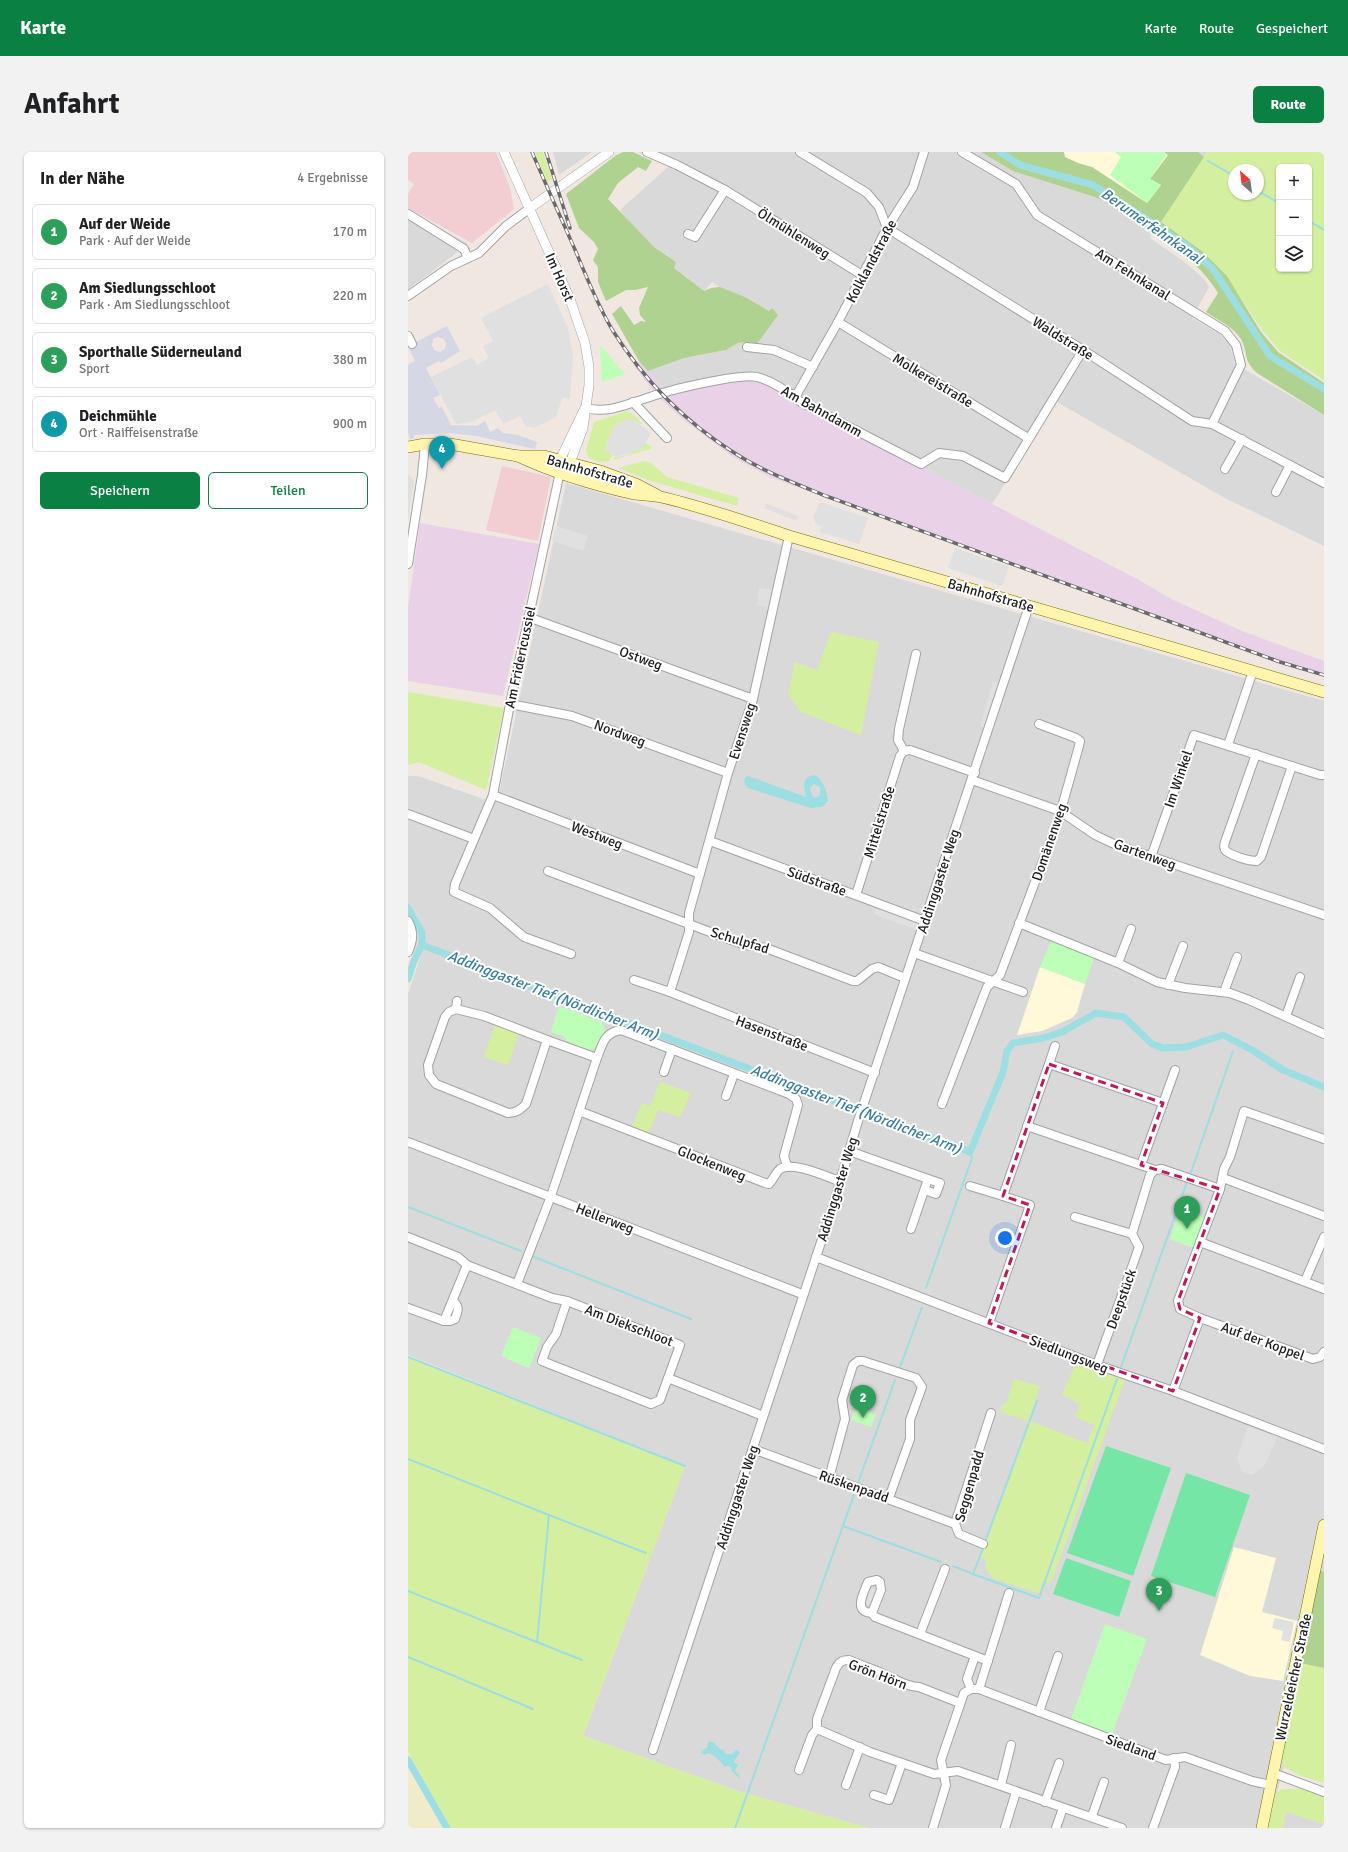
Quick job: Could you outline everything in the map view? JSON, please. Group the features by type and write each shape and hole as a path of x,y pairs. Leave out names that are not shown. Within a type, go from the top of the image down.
{"main road":[{"name":"Bahnhofstraße","path":"408,447 425,444 457,445 518,456 544,456 600,471 638,484 659,497"},
{"name":"Bahnhofstraße","path":"518,456 542,467 632,493 659,497 717,512 789,536 1324,692"},
{"name":"Wurzeldeicher Straße","path":"1262,1828 1324,1525"}],"street":[{"name":"Im Horst","path":"504,152 530,208 582,329 589,367 589,385 583,428 560,472"},
{"path":"408,296 451,266 484,249 506,226 609,152"},
{"name":"Ölmühlenweg","path":"647,152 725,190 862,275"},
{"path":"800,152 867,193 879,207 888,228"},
{"name":"Kolklandstraße","path":"791,394 797,394 813,367 888,228 913,187 924,152"},
{"name":"Am Fehnkanal","path":"962,152 1016,184 1037,215 1225,332 1236,344 1241,365 1212,424"},
{"path":"688,234 695,237 725,190"},
{"path":"408,214 464,249 468,258"},
{"name":"Waldstraße","path":"888,228 1083,350 1192,421 1212,424 1324,483"},
{"name":"Molkereistraße","path":"838,322 1028,438"},
{"path":"408,336 412,344"},
{"path":"747,346 774,350 813,367"},
{"path":"1028,438 1083,350"},
{"name":"Am Bahndamm","path":"585,408 605,411 660,393 743,376 756,377 769,382 791,394 799,401 921,464 939,454 963,456 1005,478 1028,438"},
{"path":"633,402 667,438"},
{"path":"1225,469 1242,439"},
{"path":"408,564 422,475 425,444"},
{"path":"1276,492 1290,465"},
{"name":"Am Fridericussiel","path":"560,472 510,704 493,796 474,839 454,892 490,908 524,937 571,954"},
{"name":"Evensweg","path":"689,924 690,913 700,874 728,773 753,699 789,536"},
{"name":"Addinggaster Weg","path":"653,1750 753,1449 802,1294 816,1257 863,1105 974,776 1029,606"},
{"name":"Ostweg","path":"528,617 753,699"},
{"path":"916,654 898,740 904,751 910,750 974,776"},
{"path":"1253,671 1228,745 1324,775"},
{"name":"Nordweg","path":"510,704 572,716 728,773"},
{"name":"Domänenweg","path":"942,1104 987,987 1000,975 1058,821 1080,741 1076,738 1039,724"},
{"name":"Im Winkel","path":"1151,857 1194,735 1228,745"},
{"name":"Mittelstraße","path":"856,895 900,756 904,751"},
{"path":"1256,754 1224,842 1225,850 1253,861 1257,861 1261,857 1292,766"},
{"name":"Gartenweg","path":"974,776 1060,811 1095,835 1114,844 1324,915"},
{"name":"Westweg","path":"493,796 700,874"},
{"path":"408,814 474,839"},
{"name":"Südstraße","path":"710,841 925,921"},
{"name":"Schulpfad","path":"548,872 746,945 766,948 853,981 857,981 872,969 878,967 905,978"},
{"path":"408,921 412,928 413,938 408,952"},
{"path":"1019,923 1118,963 1157,982 1168,985 1224,992 1249,1000 1324,1034"},
{"path":"670,992 689,932 689,924"},
{"path":"1118,963 1131,929"},
{"path":"1168,985 1183,946"},
{"path":"914,953 1023,992"},
{"path":"1224,992 1237,957"},
{"path":"1286,1016 1300,977"},
{"name":"Hasenstraße","path":"634,980 670,992 875,1073"},
{"path":"547,1040 526,1104 514,1113 508,1113 436,1084 429,1075 428,1065 445,1017 456,1005 597,1058"},
{"path":"517,1284 551,1196 597,1058 605,1037 613,1031 622,1030 789,1094 796,1099 798,1106 784,1156 787,1166 793,1166 840,1181"},
{"path":"1003,1196 1055,1046"},
{"path":"664,1072 672,1050"},
{"path":"1049,1064 1163,1103"},
{"path":"1141,1165 1175,1070"},
{"path":"726,1096 734,1074"},
{"name":"Glockenweg","path":"579,1111 765,1183 769,1184 777,1172 787,1166"},
{"path":"1173,1391 1200,1318 1180,1309 1178,1302 1220,1188 1224,1169 1230,1157 1244,1111 1324,1139"},
{"path":"1027,1126 1155,1170 1162,1169 1220,1188"},
{"name":"Hellerweg","path":"408,1142 802,1294"},
{"path":"849,1151 940,1183 936,1194 925,1190"},
{"path":"1075,1217 1132,1234 1150,1175 1155,1170"},
{"path":"1223,1178 1324,1216"},
{"path":"910,1229 928,1179"},
{"path":"970,1186 1030,1205 989,1323"},
{"name":"Deepstück","path":"1097,1365 1139,1247 1132,1234"},
{"name":"Am Diekschloot","path":"408,1237 458,1257 467,1265 552,1298 564,1300 680,1345 668,1378"},
{"path":"1305,1282 1324,1237"},
{"path":"1200,1242 1324,1289"},
{"name":"Siedlungsweg","path":"816,1257 1097,1365 1173,1391 1324,1449"},
{"path":"408,1308 444,1321 467,1265"},
{"path":"564,1300 556,1334 547,1346 542,1360 651,1404 660,1400 668,1378 763,1416"},
{"name":"Auf der Koppel","path":"1200,1318 1312,1359 1320,1357 1324,1352"},
{"path":"829,1478 845,1420 842,1400 853,1365 858,1361 863,1360 916,1378 922,1387 910,1420 910,1439 889,1498"},
{"name":"Seggenpadd","path":"983,1544 959,1534 955,1524 991,1413"},
{"name":"Rüskenpadd","path":"753,1449 829,1478 889,1498 955,1524"},
{"path":"920,1634 945,1569"},
{"path":"933,1828 946,1785 945,1772 941,1760 964,1693 975,1689 988,1661 1009,1593"},
{"path":"872,1613 876,1617 988,1661"},
{"path":"975,1656 967,1679 975,1689"},
{"path":"1039,1712 1058,1656"},
{"name":"Grön Hörn","path":"799,1770 812,1735 817,1729 817,1719 836,1668 841,1661 845,1660 861,1665 886,1674 893,1679 906,1684 919,1687 960,1703"},
{"name":"Siedland","path":"975,1689 1166,1760 1185,1756 1252,1781 1271,1785"},
{"path":"817,1729 870,1752 934,1774 958,1771 996,1785 1001,1785 1045,1802 1092,1816 1110,1827 1122,1828"},
{"path":"1001,1785 1011,1745"},
{"path":"846,1785 860,1747"},
{"path":"1153,1828 1175,1767 1174,1758"},
{"path":"874,1795 889,1800 902,1763"},
{"path":"1045,1802 1059,1763"},
{"path":"1273,1772 1324,1792"},
{"path":"1092,1816 1104,1782"},
{"path":"1005,1828 1016,1792"},
{"path":"1056,1828 1063,1808"}],"highlighted area":[{"path":"1049,1064 1163,1103 1141,1165 1220,1189 1178,1301 1180,1309 1200,1318 1173,1391 989,1323 1030,1205 1003,1196"}],"shaded area":[{"path":"408,152 496,152 510,188 514,209 472,243 408,208 408,194 414,184 408,180"},
{"path":"553,152 592,152 559,175"},
{"path":"638,152 1207,152 1150,238 1186,263 1204,279 1209,287 1192,318 1220,334 1230,345 1235,364 1324,415 1324,546 1225,498 1057,402 992,504 861,435 727,381 671,395 648,371 684,358 726,350 738,343 746,342 757,344 769,311 745,297 724,290 712,282 704,291 674,268 676,262 654,247 632,225 620,210 669,166"},
{"path":"1051,152 1182,152 1157,216"},
{"path":"408,210 468,244 408,290"},
{"path":"548,284 568,328 573,355 570,399 562,398 556,417 534,428 526,426 520,416 503,424 495,410 471,422 456,424 431,377 472,357 477,365 489,358 483,346 493,341 481,318"},
{"path":"447,326 460,351 441,363 439,361 426,368 440,395 433,398 439,408 442,407 451,425 477,426 485,421 490,432 498,428 503,433 518,435 537,442 535,449 476,436 451,433 414,435 414,438 410,439 408,432 408,365 415,361 408,346","holes":["438,337 444,339 446,344 445,349 440,352 434,350 432,345 433,339"]},
{"path":"639,361 671,395 727,381 757,381 774,388 1139,580 1171,599 1242,631 1324,661 1324,677 1281,664 770,477 733,457 684,420 659,398 634,366"},
{"path":"627,418 634,420 651,433 641,450 636,449 634,452 615,457 610,452 605,451 608,440 617,421 621,424"},
{"path":"502,466 551,477 538,541 486,530"},
{"path":"408,474 414,481 408,519"},
{"path":"566,483 1324,701 1324,1572 1320,1571 1282,1752 1284,1767 1273,1807 1324,1824 1324,1828 869,1828 741,1792 583,1736 685,1466 408,1355 408,994 421,955 408,955 408,776 418,776 495,803 499,793"},
{"path":"820,502 868,518 859,544 820,532 821,526 815,523 813,517"},
{"path":"765,503 798,516 799,519 794,520 764,508 766,507"},
{"path":"420,523 539,544 503,696 408,681 408,608"},
{"path":"557,526 588,536 583,551 552,541"},
{"path":"955,548 1009,567 1002,586 948,568"},
{"path":"759,588 772,590 769,608 757,605"},
{"path":"993,681 999,683 984,728 980,726"},
{"path":"878,905 920,920 916,930 874,914"},
{"path":"1040,967 1085,984 1077,1012 1072,1018 1042,1031 1017,1035"},
{"path":"1249,1424 1278,1436 1265,1465 1252,1475 1241,1471 1237,1457"},
{"path":"1234,1547 1276,1558 1262,1612 1297,1621 1283,1681 1250,1676 1200,1655"},
{"path":"869,1588 877,1590 872,1605 864,1603"},
{"path":"1275,1618 1294,1622 1290,1642 1281,1640 1283,1631 1272,1628"},
{"path":"408,1770 442,1828 408,1828"}],"green space":[{"path":"535,152 543,152 552,179 547,182"},
{"path":"623,152 633,152 652,161 646,171 638,167 618,183 608,199 654,247 676,262 674,268 704,291 711,288 720,287 745,297 769,311 772,308 778,315 757,344 746,342 738,343 726,350 684,358 648,371 639,361 612,314 621,306 634,325 641,321 646,322 640,315 639,308 648,287 635,290 626,290 606,301 598,282 598,267 593,260 598,249 594,242 579,228 566,194 615,156"},
{"path":"981,152 1064,152 1065,157 1092,167 1147,203 1161,185 1150,179 1168,155 1164,152 1198,152 1204,157 1161,222 1202,251 1227,276 1261,332 1278,352 1324,383 1324,415 1257,373 1252,368 1247,360 1243,344 1238,335 1225,324 1206,312 1218,293 1208,278 1196,265 1168,242 1106,202 1092,196 1013,171"},
{"path":"1115,152 1164,152 1167,154 1150,179 1161,185 1147,203 1110,175 1121,157"},
{"path":"1207,152 1324,152 1324,380 1280,351 1263,331 1226,276 1202,251 1161,222"},
{"path":"600,345 625,374 602,382"},
{"path":"627,411 633,414 643,424 639,424 634,420 621,424 617,422 608,440 605,451 610,452 612,456 609,461 599,462 589,458 586,450 594,422"},
{"path":"645,443 652,447 650,449 613,460 614,457 629,454 636,449 641,450"},
{"path":"644,461 651,463 667,477 739,498 737,506 648,480 618,468"},
{"path":"831,632 879,642 861,735 801,712 788,694 795,662 817,670"},
{"path":"408,692 504,708 486,790 419,762 408,765"},
{"path":"1051,941 1094,958 1085,984 1040,967"},
{"path":"559,1006 602,1022 605,1030 594,1049 590,1050 570,1043 563,1036 551,1032"},
{"path":"495,1024 519,1033 508,1065 484,1057"},
{"path":"660,1082 691,1093 680,1117 658,1110 648,1135 631,1129 642,1103 650,1106"},
{"path":"1180,1209 1205,1218 1194,1248 1170,1239"},
{"path":"513,1327 541,1338 529,1368 501,1356"},
{"path":"408,1358 685,1466 583,1736 741,1792 869,1828 451,1828 408,1752"},
{"path":"1077,1361 1125,1379 1051,1583 1043,1581 1039,1593 994,1579 985,1568 986,1560 980,1557 1030,1421 1087,1443 1094,1425 1075,1417 1080,1404 1062,1395"},
{"path":"1014,1379 1040,1386 1028,1421 1003,1413 999,1408 1006,1403"},
{"path":"856,1408 876,1415 871,1427 851,1420"},
{"path":"1106,1446 1171,1468 1133,1576 1067,1553"},
{"path":"1186,1473 1250,1495 1215,1597 1151,1576"},
{"path":"1066,1558 1131,1581 1119,1617 1053,1594"},
{"path":"1320,1571 1324,1572 1324,1668 1300,1663"},
{"path":"1105,1624 1147,1639 1112,1734 1071,1719"},
{"path":"1300,1663 1324,1668 1324,1783 1303,1777 1284,1767 1282,1753"},
{"path":"1282,1789 1302,1789 1324,1797 1324,1824 1286,1812 1283,1828 1266,1828 1272,1796"}],"water":[{"path":"814,775 820,779 824,786 828,801 822,807 811,808 748,788 744,783 745,777 748,776 806,797 804,783 810,776","holes":["814,784 820,787 820,795 816,798 812,796 810,788"]},
{"path":"708,1742 713,1742 720,1749 724,1750 725,1754 732,1754 736,1750 740,1752 734,1762 738,1765 735,1770 737,1774 739,1774 740,1779 732,1771 731,1767 725,1767 716,1757 709,1753 704,1755 701,1752 707,1748"}],"waterway":[{"name":"Berumerfehnkanal","path":"1000,152 1020,165 1093,185 1186,245 1213,269 1270,356 1324,389"},
{"path":"1208,161 1228,173"},
{"path":"1264,194 1276,201"},
{"path":"1312,223 1324,230"},
{"name":"Addinggaster Tief (Nördlicher Arm)","path":"408,908 422,933 422,945"},
{"name":"Addinggaster Tief (Nördlicher Arm)","path":"408,979 414,961 422,945 970,1152 1003,1072 1007,1051 1013,1043 1044,1038 1062,1032 1096,1013 1124,1017 1152,1044 1163,1048 1186,1047 1223,1035 1254,1051 1283,1070 1324,1087"},
{"path":"1190,1175 1233,1051"},
{"path":"926,1288 972,1158 970,1152"},
{"path":"1121,1367 1187,1182"},
{"path":"408,1207 521,1251"},
{"path":"534,1257 691,1319"},
{"path":"899,1370 922,1307"},
{"path":"408,1357 685,1466"},
{"path":"973,1574 1039,1598 1117,1379"},
{"path":"858,1483 895,1380"},
{"path":"985,1542 1037,1401"},
{"path":"408,1459 549,1515 537,1642"},
{"path":"735,1828 854,1495"},
{"path":"549,1515 646,1553"},
{"path":"843,1526 941,1562"},
{"path":"953,1566 973,1574 984,1546"},
{"path":"408,1591 582,1660"},
{"path":"408,1657 533,1709"},
{"path":"408,1760 447,1828"}],"railway":[{"path":"532,152 598,302 613,331 625,349 666,398 698,427 733,452 767,471 826,496 1280,662 1324,675"},
{"path":"546,152 570,228"}],"place":[{"name":"Deichmühle","path":"442,469"},
{"name":"Auf der Weide","path":"1187,1229"},
{"name":"Am Siedlungsschloot","path":"863,1418"},
{"name":"Sporthalle Süderneuland","path":"1159,1611"}]}
